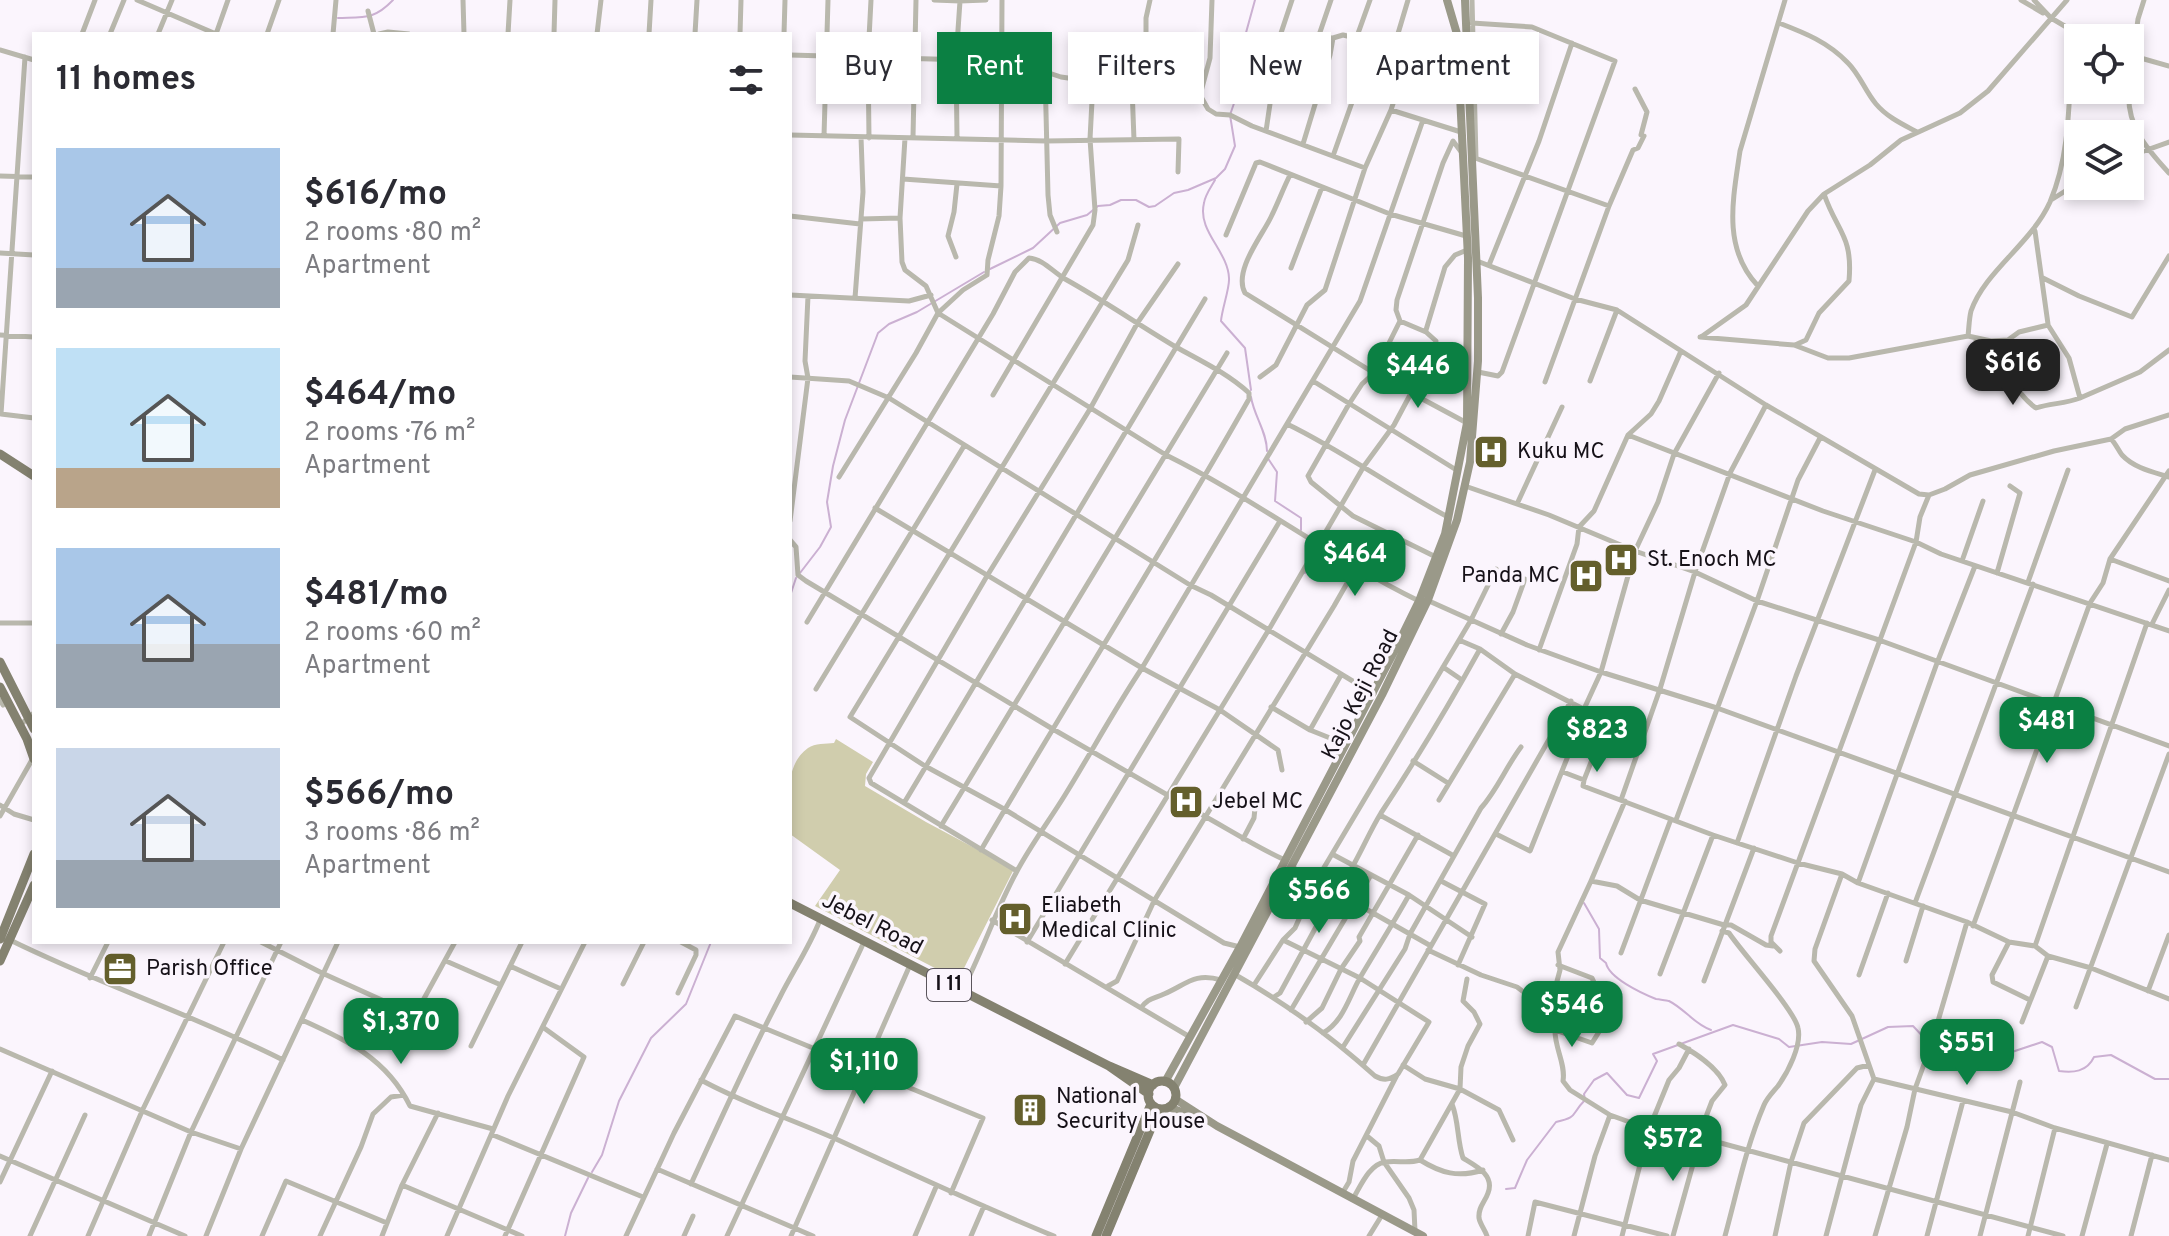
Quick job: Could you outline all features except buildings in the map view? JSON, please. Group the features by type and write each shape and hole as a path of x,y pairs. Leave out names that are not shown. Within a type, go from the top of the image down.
{"main road":[{"name":"Kajo Keji Road","path":"1423,601 1449,518 1478,372 1465,0"},
{"name":"Kajo Keji Road","path":"1445,1 1456,32"},
{"name":"Kajo Keji Road","path":"1162,1096 1190,1037 1288,864 1377,694 1423,601 1457,520 1470,462 1473,388 1466,236 1470,156 1462,132 1461,104"},
{"path":"0,454 32,475"},
{"path":"0,662 32,715"},
{"path":"0,687 3,704 20,725 32,753"},
{"name":"Kajo Keji Road","path":"1162,1096 1234,974 1345,745 1377,694"},
{"path":"0,961 10,917 32,859"},
{"path":"4,938 32,889"},
{"name":"Jebel Road","path":"792,904 1109,1066 1419,1234"},
{"path":"1096,1236 1162,1096"},
{"path":"1106,1236 1162,1096"}],"street":[{"path":"83,32 95,0"},
{"path":"111,32 124,0"},
{"path":"137,0 212,32"},
{"path":"159,32 172,0"},
{"path":"217,32 228,0"},
{"path":"268,32 279,0"},
{"path":"333,32 336,0"},
{"path":"463,0 464,32"},
{"path":"508,32 510,0"},
{"path":"554,32 555,0"},
{"path":"597,32 601,0"},
{"path":"649,32 651,0"},
{"path":"695,32 697,0"},
{"path":"740,32 741,0"},
{"path":"784,32 785,0"},
{"path":"827,32 828,0"},
{"path":"869,32 871,0"},
{"path":"914,32 916,0"},
{"path":"934,0 986,0"},
{"path":"1002,0 1003,32"},
{"path":"1146,32 1150,0"},
{"path":"1212,0 1210,58 1200,95 1208,109 1365,168"},
{"path":"1281,32 1292,0"},
{"path":"1320,32 1331,0"},
{"path":"1359,32 1370,0"},
{"path":"1398,32 1408,0"},
{"path":"1470,156 1472,0"},
{"path":"1758,286 1741,265 1736,253 1733,227 1736,177 1740,151 1785,0"},
{"path":"2021,0 2064,26"},
{"path":"2034,0 2051,18"},
{"path":"2048,325 2019,332 2008,340 1991,341 1968,336 1849,358 1828,358 1794,345 1700,337 1746,305 1808,211 1824,194 1870,165 1901,140 1960,113 1988,91 2067,0"},
{"path":"2137,24 2144,0"},
{"path":"958,32 960,1"},
{"path":"368,11 375,32"},
{"path":"1472,23 1532,27 1615,61 1515,343 1500,375 1478,372"},
{"path":"1779,23 1826,44 1858,74 1884,112 1918,132"},
{"path":"1303,144 1333,38 1347,36"},
{"path":"1489,265 1539,141 1572,43"},
{"path":"0,50 32,59"},
{"path":"792,55 816,55"},
{"path":"25,57 3,335 1,414 32,418"},
{"path":"2144,59 2169,66"},
{"path":"1545,382 1609,206 1633,150 1638,148 1644,136 1641,135 1647,112 1635,89"},
{"path":"824,136 825,104"},
{"path":"869,104 869,138"},
{"path":"913,104 913,137"},
{"path":"957,104 957,137"},
{"path":"839,477 938,313 963,290 987,275 999,216 1002,104"},
{"path":"1045,104 1048,195 1056,230"},
{"path":"993,395 1092,230 1095,219 1090,139 1092,104"},
{"path":"1133,104 1134,140"},
{"path":"1266,131 1270,104"},
{"path":"1333,156 1351,104"},
{"path":"1260,377 1276,365 1296,322 1310,301 1325,290 1365,168 1393,104"},
{"path":"1968,336 1971,311 1991,277 2035,230 2050,201 2058,179 2070,104"},
{"path":"2127,104 2131,120 2147,149 2169,173"},
{"path":"1391,110 1462,132"},
{"path":"961,992 979,959 992,920 1017,871 1113,710 1142,668 1360,301 1423,120"},
{"path":"792,135 1046,141 1179,139 1178,172"},
{"path":"855,298 862,220 861,137"},
{"path":"905,138 900,218 902,262 905,270 926,286 938,313 1052,386 1166,455 1244,497 1356,568 1423,601 1539,650 1717,708 2169,872"},
{"path":"1437,558 1353,516 1308,478 1349,404 1362,384 1374,373 1400,321 1396,304 1453,141 1470,156 1609,206"},
{"path":"2144,150 2169,142"},
{"path":"1226,235 1257,162 1390,214 1466,236"},
{"path":"1290,175 1253,249 1242,286 1254,300 1296,322 1410,394 1467,423"},
{"path":"0,176 32,177"},
{"path":"903,179 1001,186"},
{"path":"956,257 948,236 953,223 957,184"},
{"path":"1291,268 1322,187"},
{"path":"2050,201 2064,192"},
{"path":"1794,345 1806,340 1819,313 1849,281 1846,236 1824,194"},
{"path":"862,220 867,204"},
{"path":"792,216 862,220 900,218"},
{"path":"1138,225 1131,255 850,715 925,766 1004,809 1224,943 1240,947"},
{"path":"2035,230 2048,325 2069,358 2080,398"},
{"path":"1426,332 1445,267 1455,255 1467,250"},
{"path":"0,253 32,255"},
{"path":"2043,278 2132,317 2169,256"},
{"path":"807,622 1015,272 1029,258 1041,261 1063,278 1104,300 1247,390 1249,396 1205,474 981,850"},
{"path":"1476,261 1575,299 1617,310 1820,438 1912,491 1929,495 1970,475 2111,439 2125,429 2169,415"},
{"path":"1017,871 869,780 987,576 1090,409 1138,322 1178,264"},
{"path":"792,295 913,301 931,295"},
{"path":"792,505 808,378 805,361 808,296"},
{"path":"904,803 1205,299"},
{"path":"1590,381 1617,310"},
{"path":"1065,964 1410,394 1436,344 1435,338 1426,332 1400,321"},
{"path":"3,335 32,337"},
{"path":"1968,336 1987,346 2017,391 2036,408 2048,404 2062,405 2140,372 2169,350"},
{"path":"1539,650 1577,544 1579,527 1594,511 1628,435 1651,414 1659,401 1681,351"},
{"path":"941,826 1227,353"},
{"path":"1496,834 1530,851 1601,672 1635,551 1658,502 1674,454 1719,373"},
{"path":"792,377 849,381 889,398 1190,585 1377,694"},
{"path":"1313,381 1459,472"},
{"path":"1766,405 1730,473 1695,572 1623,801 1558,952 1560,970 1556,985 1563,1007 1555,1030 1563,1081 1570,1090 1610,1115 1649,1129 1673,1130 2063,1236"},
{"path":"1517,504 1562,407"},
{"path":"1287,424 1449,518"},
{"path":"1628,435 1975,566 2169,631"},
{"path":"1621,953 1717,708 1798,480 1820,438"},
{"path":"2111,439 2131,461 2152,473 2168,474"},
{"path":"816,689 964,446"},
{"path":"1737,843 1817,619 1875,470"},
{"path":"1915,903 1996,683 2068,470"},
{"path":"1875,1236 1915,1089 1970,924 2014,817 2090,603 2103,583 2110,559 2168,474"},
{"path":"1465,486 1695,572 1757,601 1879,640 2169,746"},
{"path":"1997,573 2020,493 2010,486"},
{"path":"1774,946 1771,936 1916,542 1920,517 1929,495"},
{"path":"1962,561 1983,501"},
{"path":"875,508 1142,668 1220,710 1278,750 1282,770"},
{"path":"1027,942 1280,521"},
{"path":"1108,986 1117,981 1154,901 1378,529"},
{"path":"792,541 796,544 798,575 937,661 1127,773 1355,901 1458,965 1508,983 1525,993 1536,1019 1555,1030 1592,1043 1608,1018 1610,1009 1592,978 1558,965"},
{"path":"2110,559 2169,581"},
{"path":"1858,883 1975,566"},
{"path":"1254,985 1283,940 1295,928 1316,881 1471,620 1496,569"},
{"path":"1501,634 1525,579"},
{"path":"2035,946 2149,623 2169,590"},
{"path":"0,623 32,623"},
{"path":"1459,640 1480,649 1515,674 1609,722 1583,786 1713,835 1842,874 2009,942 2035,946 2048,956 2091,968 2169,999"},
{"path":"1274,997 1280,993 1335,892 1346,879 1380,815 1398,790 1480,649"},
{"path":"1443,667 1463,680"},
{"path":"1439,800 1515,674"},
{"path":"1310,730 1341,675"},
{"path":"1363,1065 1446,921 1477,860 1496,834 1571,701"},
{"path":"1271,707 1310,730 1345,745"},
{"path":"20,725 32,715"},
{"path":"1574,743 1595,752"},
{"path":"1343,1047 1405,949 1410,934 1481,808 1521,747"},
{"path":"2076,1007 2169,754"},
{"path":"0,816 2,807 32,761"},
{"path":"1413,761 1448,783"},
{"path":"1563,772 1584,780"},
{"path":"1243,839 1254,818 1255,808 1246,798"},
{"path":"2,807 32,819"},
{"path":"1380,815 1454,856"},
{"path":"1306,1022 1322,1008 1418,835"},
{"path":"1660,974 1713,835"},
{"path":"1704,981 1754,848"},
{"path":"1332,854 1409,895 1472,937"},
{"path":"1826,1236 1861,1105 1874,1079 1852,1016 1814,961 1815,949 1842,874"},
{"path":"1291,1010 1371,875"},
{"path":"1441,881 1485,904 1458,965"},
{"path":"1591,881 1617,886 1640,900 1723,928 1797,1024 1799,1033 1791,1062 1764,1103 1725,1236"},
{"path":"1859,975 1888,893"},
{"path":"1323,1033 1332,1028 1342,1014 1409,895"},
{"path":"1906,961 1923,906"},
{"path":"0,911 10,917"},
{"path":"691,1184 731,1096 811,943 820,919"},
{"path":"992,920 1190,1037"},
{"path":"1723,928 1731,925 1780,951"},
{"path":"2148,991 2169,935"},
{"path":"4,938 90,978 188,1015 283,1060"},
{"path":"1283,940 1360,978 1429,1022 1353,1161 1349,1182 1343,1192"},
{"path":"727,1236 864,942"},
{"path":"2009,942 1992,975 1993,982 2030,1000"},
{"path":"90,978 107,944"},
{"path":"88,1236 143,1109 223,944"},
{"path":"265,944 415,1015 454,944"},
{"path":"149,1236 191,1132 280,944"},
{"path":"206,1236 241,1149 337,944"},
{"path":"471,1046 521,944"},
{"path":"447,1236 493,1132 584,944"},
{"path":"623,984 643,944"},
{"path":"678,993 696,955 696,950 685,944"},
{"path":"2022,1022 2048,956"},
{"path":"446,961 501,985"},
{"path":"791,1236 910,965"},
{"path":"510,966 561,989"},
{"path":"1234,974 1274,997 1343,1047 1382,1080 1398,1074"},
{"path":"1141,1008 1149,998 1162,995 1183,982 1210,976 1221,980"},
{"path":"1354,1197 1374,1167 1384,1162 1408,1164 1420,1160 1460,1089 1461,1067 1480,1024 1463,1001 1467,979"},
{"path":"1525,993 1556,985"},
{"path":"626,1236 735,1016 983,1118 951,1193"},
{"path":"302,1020 346,1039 375,1058 405,1095 410,1106 493,1132 541,1157 643,1197"},
{"path":"506,1233 584,1057 544,1028"},
{"path":"1528,1236 1535,1202 1670,1236 1712,1101 1725,1085 1709,1065 1679,1044"},
{"path":"0,1049 191,1132 241,1149"},
{"path":"1622,1236 1649,1129 1669,1080 1689,1049"},
{"path":"1403,1065 1425,1079 1460,1089 1499,1110 1513,1140"},
{"path":"1775,1236 1791,1162 1804,1123 1857,1068 1869,1065"},
{"path":"0,1182 52,1071"},
{"path":"1874,1079 2012,1112 2107,1144 2169,1160"},
{"path":"701,1080 936,1187 1054,1236"},
{"path":"1980,1236 2020,1082"},
{"path":"320,1236 373,1114 391,1097 405,1095"},
{"path":"1927,1236 1963,1101"},
{"path":"1452,1102 1457,1115 1458,1141 1463,1158 1484,1170 1489,1191 1481,1205 1479,1220 1487,1236"},
{"path":"382,1236 402,1185 438,1113"},
{"path":"30,1236 85,1115"},
{"path":"1574,1236 1610,1115"},
{"path":"2028,1236 2055,1128"},
{"path":"1367,1136 1379,1146 1384,1162 1409,1198 1419,1234"},
{"path":"2082,1236 2107,1144"},
{"path":"2131,1236 2152,1155"},
{"path":"0,1156 185,1236"},
{"path":"1420,1160 1444,1173 1468,1175 1484,1170"},
{"path":"657,1169 813,1236"},
{"path":"262,1236 286,1181 387,1223"},
{"path":"402,1185 459,1208 506,1233 522,1236"},
{"path":"915,1236 936,1187"},
{"path":"971,1236 984,1206"},
{"path":"1369,1236 1382,1215"},
{"path":"684,1236 693,1216"},
{"path":"1027,1236 1031,1227"}],"shaded area":[{"path":"836,739 873,762 866,774 865,786 1014,869 958,980 815,906 840,870 792,835 792,772 800,756 811,746 834,743"}],"waterway":[{"path":"338,18 374,14 393,0"},
{"path":"990,269 1033,248 1060,223 1087,215 1098,206 1121,200 1136,200 1149,207 1155,206 1174,193 1216,178 1225,169 1235,146 1230,115 1243,77 1244,40 1255,0"},
{"path":"1215,180 1206,197 1203,213 1209,232 1224,259 1229,278 1221,321 1245,348 1251,390"},
{"path":"800,573 831,527 827,502 833,466 845,420 878,333 984,272"},
{"path":"1251,397 1267,451"},
{"path":"1267,457 1277,472 1275,501 1301,518 1301,530"},
{"path":"1305,573 1316,557 1317,549"},
{"path":"792,590 796,578"},
{"path":"1584,903 1599,929 1600,958 1608,969 1626,984 1656,999 1669,1001 1711,1030"},
{"path":"592,1172 602,1155 619,1101 651,1038 686,1004 710,944"},
{"path":"1506,1189 1515,1188 1527,1160 1556,1122 1574,1115 1594,1080 1607,1073 1627,1095 1639,1098 1657,1061 1653,1054 1733,1025 1779,1039 1789,1047 1822,1042 1851,1044 1888,1027 1913,1026 1929,1043"},
{"path":"1934,1046 1988,1060 2042,1042 2052,1047 2059,1071 2079,1070 2088,1066 2094,1057 2111,1055 2155,1079 2169,1079"},
{"path":"565,1236 571,1213 588,1178"}],"place":[{"name":"Kuku MC","path":"1491,452"},
{"name":"St. Enoch MC","path":"1621,560"},
{"name":"Panda MC","path":"1586,576"},
{"name":"Jebel MC","path":"1186,802"},
{"name":"Eliabeth Medical Clinic","path":"1015,919"},
{"name":"Parish Office","path":"120,969"},
{"name":"National Security House","path":"1030,1110"}]}
